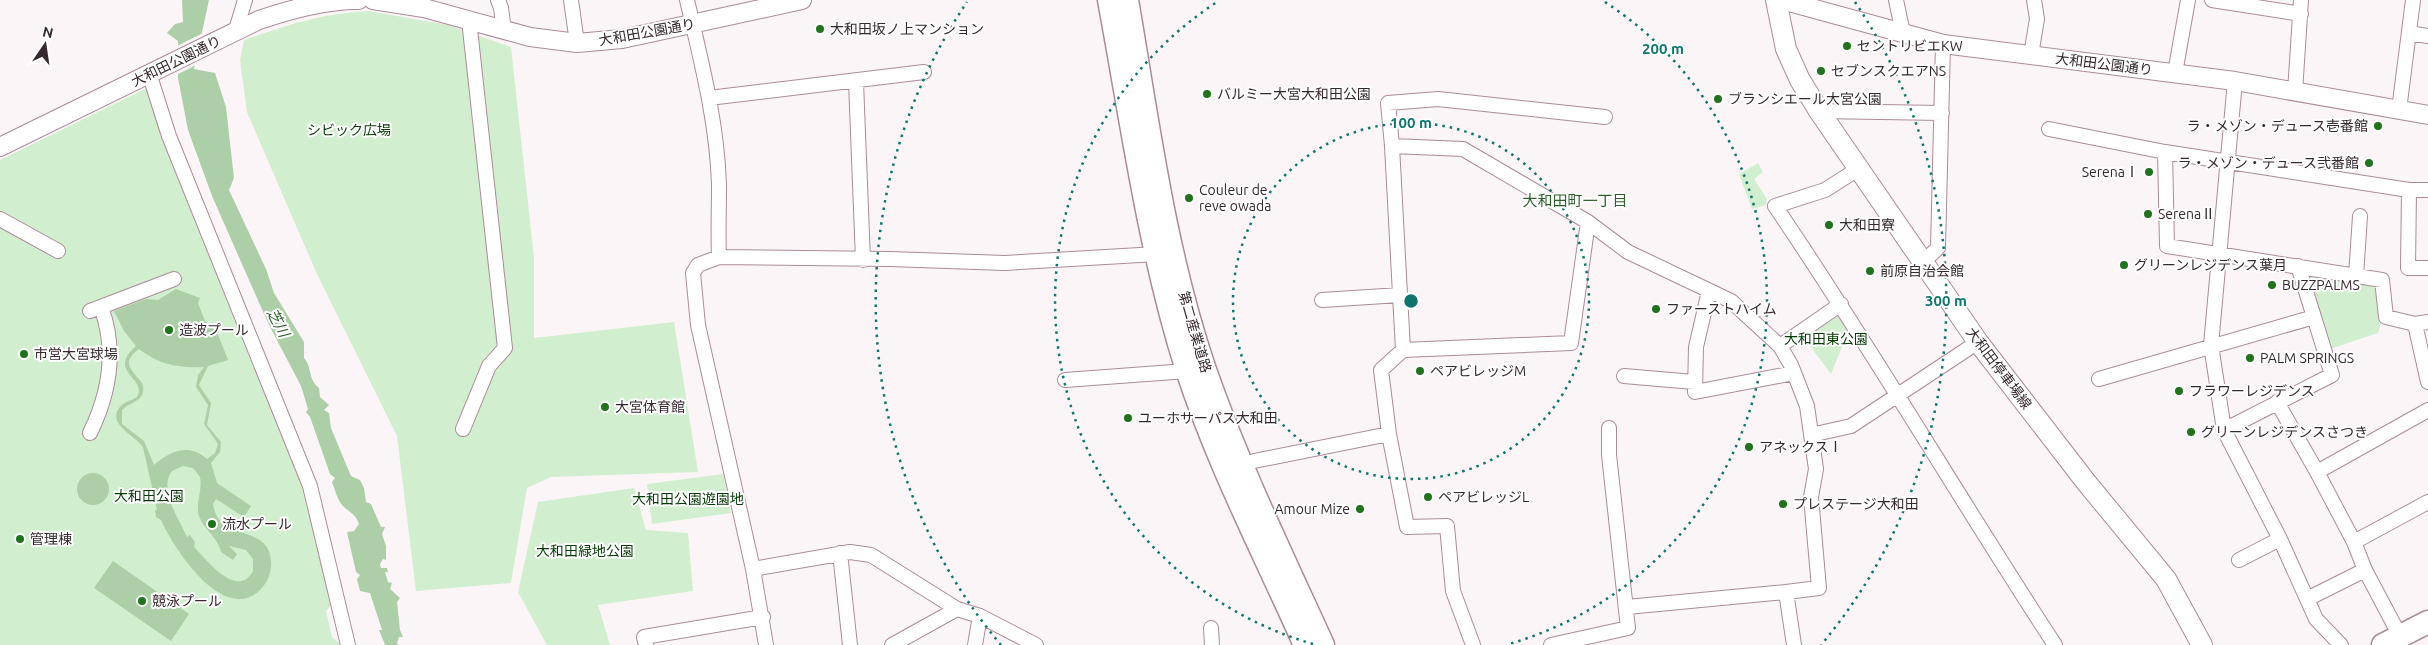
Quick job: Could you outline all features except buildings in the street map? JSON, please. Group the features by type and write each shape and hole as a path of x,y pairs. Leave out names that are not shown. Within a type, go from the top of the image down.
{"main road":[{"name":"第二産業道路","path":"1110,0 1158,254 1187,370 1323,645"},
{"name":"第二産業道路","path":"1127,0 1157,171 1186,304 1234,468 1306,645"},
{"name":"大和田停車場線","path":"1776,0 1786,49 1800,80 1819,111 1978,342 2086,482 2166,579 2202,645"},
{"path":"2391,641 2428,622"}],"street":[{"path":"230,34 246,0"},
{"name":"大和田公園通り","path":"0,147 230,34 301,7 324,2 359,0"},
{"name":"大和田公園通り","path":"374,0 404,2 504,31 530,37 577,43 622,39 692,25 768,4 802,0"},
{"path":"498,0 502,8 504,31"},
{"path":"570,0 577,43"},
{"path":"687,0 709,98 719,184 719,257"},
{"name":"大和田公園通り","path":"1782,0 1943,44 2235,81 2428,115"},
{"path":"1896,0 1903,33"},
{"path":"2031,55 2037,19 2034,0"},
{"path":"2174,73 2188,0"},
{"path":"2212,0 2301,14"},
{"path":"2295,92 2301,0"},
{"path":"2399,110 2413,0"},
{"path":"463,429 489,366 505,348 469,20"},
{"path":"2409,33 2428,36"},
{"path":"1923,262 1938,248 1943,44"},
{"path":"153,71 169,136 310,486 348,645"},
{"path":"709,98 856,82 924,72"},
{"path":"2235,81 2211,346 2224,430 2280,539 2316,619 2341,645"},
{"path":"856,82 863,260"},
{"path":"1403,350 1388,103 1438,99 1605,117"},
{"path":"1819,111 1942,113"},
{"path":"2049,129 2165,152 2409,190 2428,190"},
{"path":"1392,146 1463,149 1588,222 1628,252 1732,301 1780,346 1794,373 1807,406 1816,469 1811,497 1819,588 1627,607"},
{"path":"2165,152 2167,246 2382,280 2386,317 2422,323 2428,382"},
{"path":"1858,169 1825,190 1775,206 1841,304 2055,645"},
{"path":"2409,190 2408,268 2428,268"},
{"path":"2356,276 2360,216"},
{"path":"0,219 58,251"},
{"path":"1472,645 1452,591 1447,526 1407,527 1380,370 1403,350 1571,343 1588,222"},
{"path":"766,645 753,569 698,325 693,274 698,265 719,257 890,259 1005,263 1158,254"},
{"path":"2224,430 2332,375 2298,266"},
{"path":"90,433 105,398 111,361 107,322 95,309 174,279"},
{"path":"1709,291 1696,347 1695,392 1794,373"},
{"path":"1322,300 1400,295"},
{"path":"1780,346 1841,304"},
{"path":"2099,379 2314,317"},
{"path":"1811,435 1851,426 1978,342"},
{"path":"1065,380 1187,370"},
{"path":"1624,376 1694,382"},
{"path":"2276,402 2318,472 2354,542 2391,641"},
{"path":"2318,472 2428,410"},
{"path":"1551,645 1628,628 1609,455 1609,428"},
{"path":"1234,468 1390,434"},
{"path":"2354,542 2428,502"},
{"path":"2239,560 2280,539"},
{"path":"753,569 850,552 871,555 957,609 980,616 1036,645"},
{"path":"840,554 850,645"},
{"path":"2307,599 2365,570"},
{"path":"1786,592 1794,645"},
{"path":"892,645 913,639 957,609"},
{"path":"975,645 980,616"},
{"path":"646,645 644,638 762,618"},
{"path":"1211,628 1212,645"}],"green space":[{"name":"シビック広場","path":"369,11 448,25 511,47 534,258 534,338 674,322 698,472 551,477 527,488 511,583 416,591 397,436 316,272 247,112 240,60 244,40 305,21 336,14"},
{"name":"大和田公園","path":"149,87 306,489 334,602 326,611 332,637 341,645 0,645 0,160"},
{"path":"1758,163 1763,172 1754,179 1767,199 1766,205 1752,209 1739,174"},
{"path":"2307,275 2376,281 2382,319 2378,333 2330,349"},
{"name":"大和田東公園","path":"1836,312 1849,330 1831,374 1801,334"},
{"name":"大和田公園遊園地","path":"723,474 731,513 652,524 647,484"},
{"name":"大和田緑地公園","path":"634,488 646,530 688,533 693,591 598,605 610,645 547,645 518,592 538,502"}],"water":[{"name":"芝川","path":"182,0 209,0 194,69 215,73 226,107 234,178 229,190 266,269 274,293 304,342 304,358 311,377 319,388 320,397 329,405 324,410 329,413 331,428 351,476 360,480 364,488 366,502 371,504 381,527 385,527 382,534 386,546 386,560 383,559 380,564 381,568 387,568 388,572 385,572 388,582 392,583 390,589 400,598 397,602 400,630 403,637 399,637 397,643 399,645 385,645 379,630 382,630 370,593 360,591 357,579 360,575 356,572 347,532 354,531 359,524 354,515 341,504 338,498 332,482 335,478 330,474 310,417 306,412 308,409 301,386 268,323 212,196 188,130 178,78 178,41 167,33 175,24 183,22"},
{"path":"176,289 200,298 198,303 205,321 217,332 228,360 208,366 199,385 211,403 207,425 221,442 220,452 211,463 217,483 251,506 244,517 216,499 213,504 217,516 224,524 262,542 268,549 271,561 270,574 264,585 258,592 244,599 229,597 214,590 187,563 161,520 156,517 155,510 157,510 143,447 122,428 116,417 123,404 137,397 139,390 126,369 125,363 128,355 136,346 124,331 114,311 146,299 158,300","holes":["139,349 162,362 186,367 204,367 198,375 196,387 208,405 204,424 218,444 215,453 207,459 200,454 186,450 172,453 154,465 144,441 122,424 122,410 138,400 143,394 142,383 132,370 129,362 133,354","183,466 193,468 200,477 199,516 217,542 221,552 233,560 237,554 229,546 246,550 253,559 253,571 246,579 239,581 231,580 222,575 194,547 195,542 190,535 187,537 171,504 167,486 168,478 172,471"]},
{"path":"93,473 99,474 104,478 108,483 108,495 104,500 99,504 93,505 87,504 82,500 78,495 77,489 78,483 82,478 87,474"},
{"name":"競泳プール","path":"113,561 189,614 171,641 94,588"}],"pier":[{"path":"205,32 198,64 176,75 175,47"}],"place":[{"name":"大和田坂ノ上マンション","path":"820,29"},
{"name":"セントリビエKW","path":"1847,46"},
{"name":"セブンスクエアNS","path":"1821,71"},
{"name":"バルミー大宮大和田公園","path":"1207,94"},
{"name":"ブランシエール大宮公園","path":"1718,99"},
{"name":"ラ・メゾン・デュース壱番館","path":"2378,126"},
{"name":"ラ・メゾン・デュース弐番館","path":"2369,163"},
{"name":"SerenaⅠ","path":"2149,172"},
{"name":"Couleur de reve owada","path":"1189,198"},
{"name":"SerenaⅡ","path":"2148,214"},
{"name":"大和田寮","path":"1829,225"},
{"name":"グリーンレジデンス葉月","path":"2124,265"},
{"name":"前原自治会館","path":"1870,271"},
{"name":"BUZZPALMS","path":"2272,285"},
{"name":"ファーストハイム","path":"1656,309"},
{"name":"造波プール","path":"169,330"},
{"name":"市営大宮球場","path":"24,354"},
{"name":"PALM SPRINGS","path":"2250,358"},
{"name":"ペアビレッジM","path":"1420,371"},
{"name":"フラワーレジデンス","path":"2179,391"},
{"name":"大宮体育館","path":"605,407"},
{"name":"ユーホサーパス大和田","path":"1128,418"},
{"name":"グリーンレジデンスさつき","path":"2191,432"},
{"name":"アネックスⅠ","path":"1749,447"},
{"name":"ペアビレッジL","path":"1428,497"},
{"name":"プレステージ大和田","path":"1783,504"},
{"name":"Amour Mize","path":"1360,509"},
{"name":"流水プール","path":"212,524"},
{"name":"管理棟","path":"20,539"},
{"name":"競泳プール","path":"142,601"}],"district":[{"name":"大和田町一丁目","path":"1575,201"}]}
